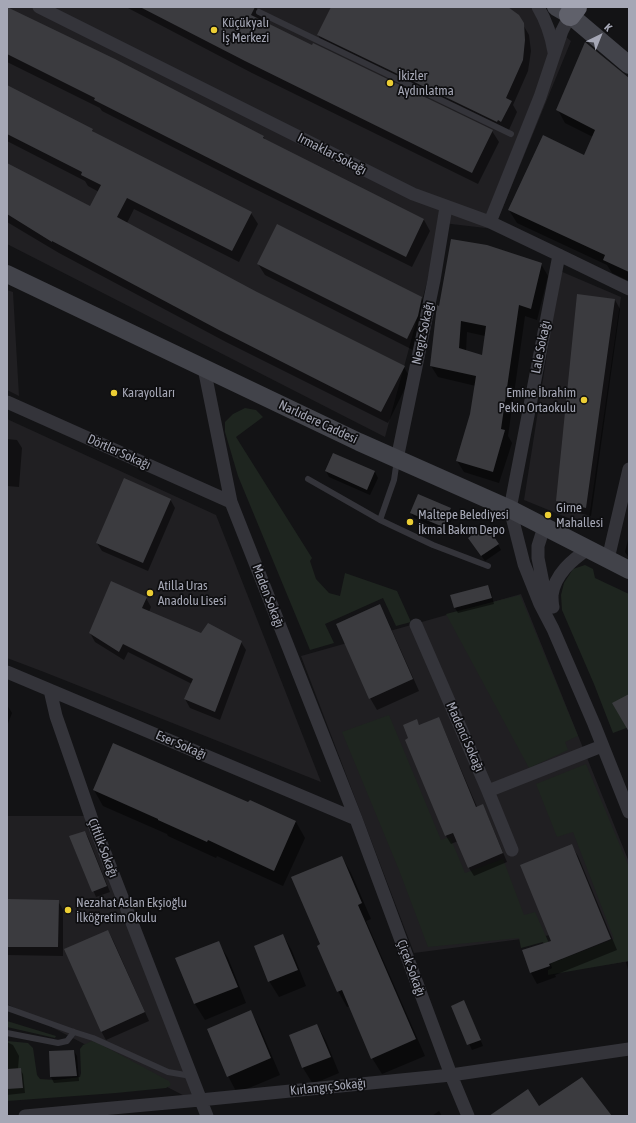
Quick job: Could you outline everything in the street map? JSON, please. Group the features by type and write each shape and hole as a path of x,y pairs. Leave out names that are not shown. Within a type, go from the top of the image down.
{"street":[{"name":"Irmaklar Sokağı","path":"39,7 413,194 490,222 629,289"},
{"path":"538,7 550,31 554,53"},
{"path":"490,222 540,97 562,32 568,9 629,66"},
{"name":"Nergiz Sokağı","path":"397,459 432,287 446,207"},
{"name":"Lale Sokağı","path":"510,509 559,255"},
{"name":"Narlıdere Caddesi","path":"7,274 359,442 510,509 629,570"},
{"name":"Maden Sokağı","path":"204,368 231,502 356,819"},
{"name":"Dörtler Sokağı","path":"7,402 231,502"},
{"path":"608,559 629,469"},
{"path":"510,509 524,564 540,604 553,629 629,812"},
{"path":"544,527 538,546 538,558 553,629"},
{"path":"553,629 552,594 556,582 564,568 573,559 588,549"},
{"name":"Madenci Sokağı","path":"416,625 512,850"},
{"name":"Eser Sokağı","path":"7,672 356,819"},
{"name":"Çiftlik Sokağı","path":"50,690 56,716 91,817 207,1116"},
{"path":"488,791 602,746"},
{"name":"Çiçek Sokağı","path":"356,819 451,1075 468,1116"},
{"name":"Kırlangıç Sokağı","path":"25,1116 451,1075 629,1049"}],"lane":[{"path":"259,12 511,134"},
{"path":"380,520 394,480 397,459"},
{"path":"308,479 380,520 433,545 488,566"},
{"path":"7,1008 93,1038 168,1072 191,1076"},
{"path":"7,1033 58,1043 67,1041 74,1032"}],"shaded area":[{"path":"7,7 530,7 571,41 494,229 443,223 385,437 7,244"},
{"path":"560,271 621,297 588,526 524,500"},
{"path":"7,290 13,292 19,396 7,390"},
{"path":"245,408 256,410 263,417 236,437 312,558 310,561 316,579 329,593 340,596 345,573 397,591 411,622 396,626 383,598 325,624 334,643 310,650 238,476 225,432 225,422 233,414"},
{"name":"Atilla Uras Anadolu Lisesi","path":"7,419 216,515 321,782 7,658"},
{"path":"585,565 593,569 595,578 629,594 629,727 613,733 594,684 562,610 561,595 564,583 573,569"},
{"path":"521,594 629,862 629,961 567,971 552,935 414,953 301,656"},
{"path":"520,595 578,736 565,742 568,750 529,768 446,614"},
{"path":"389,715 441,840 450,837 465,873 503,859 524,915 535,912 557,961 614,939 573,832 557,837 536,784 586,764 629,867 629,961 548,975 548,970 552,968 543,942 521,948 519,938 428,947 399,870 342,732"},
{"name":"Nezahat Aslan Ekşioğlu İlköğretim Okulu","path":"7,816 93,816 202,1105 7,1004"},
{"path":"7,1021 56,1036 55,1038 7,1027"},
{"path":"7,1041 28,1043 33,1048 37,1075 40,1079 55,1080 80,1077 80,1049 83,1045 92,1041 169,1081 171,1085 166,1088 116,1093 7,1101"}],"building":[{"path":"7,7 115,59 264,136 263,138 424,219 406,257 94,100 95,98 7,54"},
{"path":"140,7 255,7 251,15 312,45 313,43 493,130 472,173 245,61"},
{"path":"331,7 508,7 519,15 524,23 525,40 523,60 506,98 512,101 501,122 498,120 497,122 317,35"},
{"path":"585,42 629,78 629,272 603,260 605,255 508,210 543,135 584,155 595,130 556,110"},
{"path":"7,85 93,129 92,131 252,212 232,251 127,198 117,217 257,292 405,366 381,412 219,330 52,242 7,214 7,163 90,206 101,185 81,175 82,172 7,134"},
{"path":"277,224 422,297 418,316 407,339 257,264"},
{"path":"451,239 487,245 542,263 531,309 519,305 501,429 505,430 493,472 456,461 470,414 476,376 430,366 437,305 439,306","holes":["461,321 486,326 482,355 459,348"]},
{"name":"Emine İbrahim Pekin Ortaokulu","path":"577,294 615,299 586,508 556,501"},
{"path":"333,453 375,471 367,490 325,471"},
{"path":"124,478 171,499 143,563 96,543"},
{"path":"418,494 451,508 443,527 410,513"},
{"path":"486,525 499,544 481,556 468,538"},
{"path":"111,581 147,597 142,608 201,633 208,623 242,641 215,712 184,699 193,679 123,644 119,652 89,633"},
{"path":"488,585 492,598 454,608 450,595"},
{"path":"380,604 413,679 369,699 336,624"},
{"path":"629,694 629,732 612,703"},
{"path":"439,717 476,807 483,804 503,853 468,868 453,833 445,836 405,740 408,738 403,725 417,719 419,725"},
{"path":"113,743 248,802 250,800 296,821 274,871 208,840 207,842 93,790"},
{"path":"85,831 107,886 92,892 69,836"},
{"path":"572,844 611,939 549,964 550,966 530,973 522,950 551,941 520,865"},
{"path":"342,856 362,903 358,905 416,1039 371,1059 342,990 337,992 317,946 320,944 291,877"},
{"path":"7,899 59,900 58,947 7,947"},
{"path":"108,930 145,1012 101,1032 64,949"},
{"path":"283,934 298,970 268,982 254,946"},
{"path":"219,941 238,987 194,1004 175,958"},
{"path":"464,1000 481,1040 467,1045 451,1006"},
{"path":"251,1010 271,1058 227,1077 207,1029"},
{"path":"317,1024 331,1057 302,1068 289,1035"},
{"path":"74,1050 77,1076 50,1077 49,1051"},
{"path":"21,1068 23,1088 7,1089 7,1069"},
{"path":"582,1077 612,1116 489,1116 528,1089 539,1106"}],"place":[{"name":"Küçükyalı İş Merkezi","path":"214,30"},
{"name":"İkizler Aydınlatma","path":"390,83"},
{"name":"Karayolları","path":"114,393"},
{"name":"Emine İbrahim Pekin Ortaokulu","path":"584,400"},
{"name":"Girne Mahallesi","path":"548,515"},
{"name":"Maltepe Belediyesi İkmal Bakım Depo","path":"410,522"},
{"name":"Atilla Uras Anadolu Lisesi","path":"150,593"},
{"name":"Nezahat Aslan Ekşioğlu İlköğretim Okulu","path":"68,910"}]}
